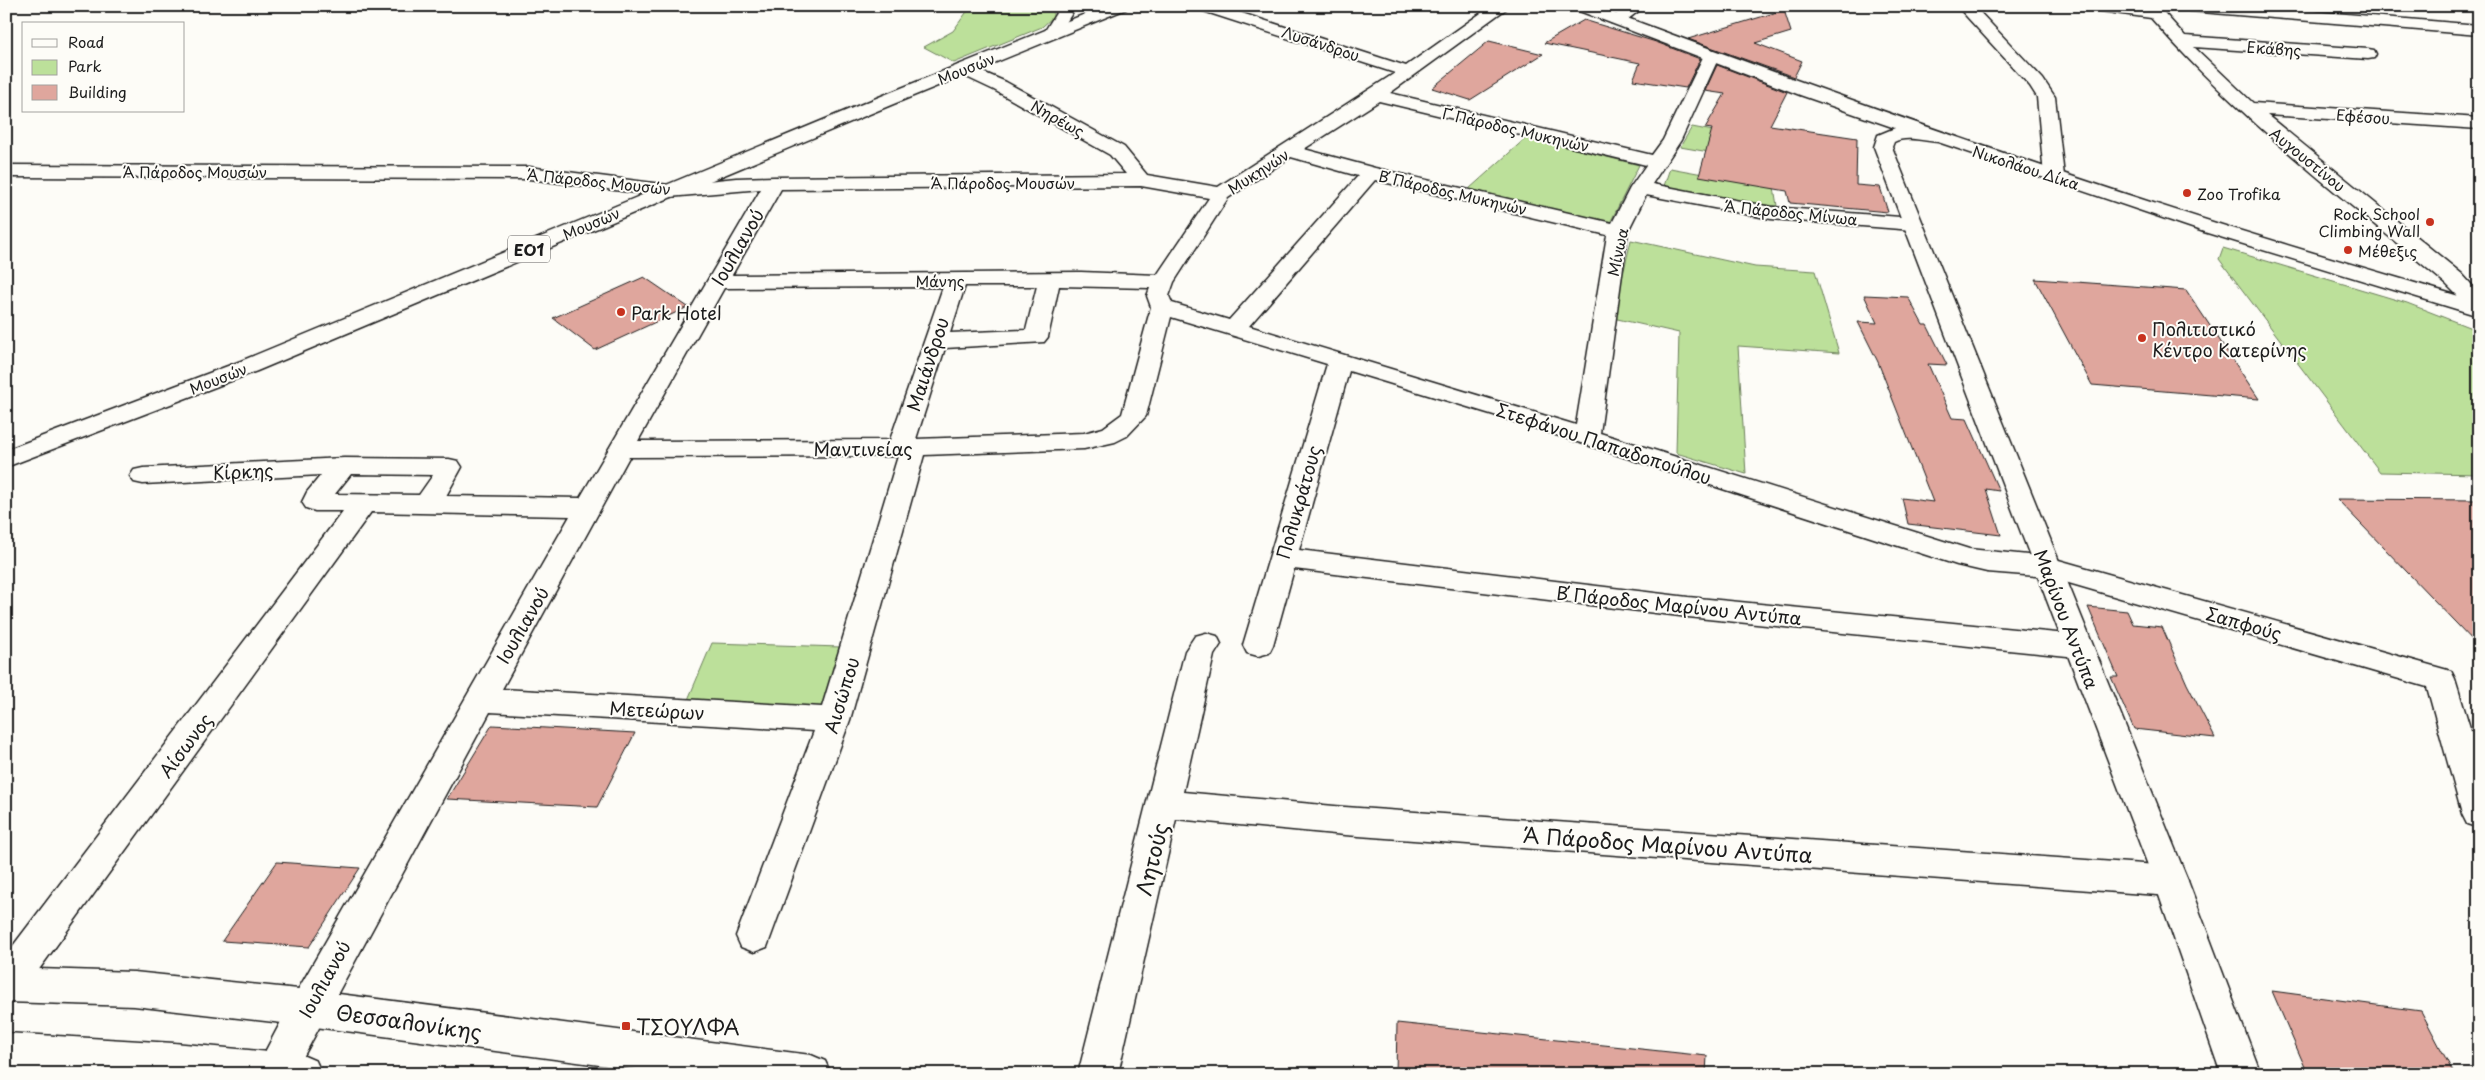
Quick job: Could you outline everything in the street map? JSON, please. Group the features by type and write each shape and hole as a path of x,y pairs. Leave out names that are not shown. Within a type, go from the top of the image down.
{"main road":[{"path":"1051,34 1066,10 1065,6"},
{"name":"Μουσών","path":"6,459 249,366 1120,6"},
{"name":"Λυσάνδρου","path":"1204,6 1409,72"},
{"name":"Μυκηνών","path":"1105,437 1123,429 1134,416 1162,307 1158,296 1163,282 1221,194 1376,95 1502,6"},
{"name":"Νικολάου Δίκα","path":"1580,6 1711,57 1938,137 2211,228 2474,307"},
{"path":"1617,20 1637,6"},
{"path":"1966,6 2037,84 2046,97 2054,176"},
{"path":"2100,6 2152,10"},
{"path":"2188,6 2479,30"},
{"path":"2414,6 2426,26"},
{"name":"Αυγουστίνου","path":"2152,10 2180,42 2248,108 2454,279 2468,293 2474,307"},
{"name":"Εκάβης","path":"2180,42 2368,54"},
{"name":"Μίνωα","path":"1588,438 1618,231 1640,188 1677,132 1711,57"},
{"name":"Νηρέως","path":"964,69 1000,86 1117,151 1141,180"},
{"name":"Γ΄ Πάροδος Μυκηνών","path":"1376,95 1657,162"},
{"name":"Μαρίνου Αντύπα","path":"1851,107 1874,125 2048,567 2077,646 2172,881 2241,1074"},
{"name":"Εφέσου","path":"2248,108 2479,124"},
{"path":"1886,156 1938,137"},
{"name":"Β΄ Πάροδος Μυκηνών","path":"1289,151 1371,173 1618,231"},
{"name":"Α΄ Πάροδος Μουσών","path":"6,171 529,173 669,191 736,184 774,183 1141,180 1221,194"},
{"path":"1233,330 1371,173"},
{"name":"Ιουλιανού","path":"289,1072 308,1008 621,449 774,183"},
{"name":"Α΄ Πάροδος Μίνωα","path":"1640,188 1771,213 1913,224"},
{"name":"Μάνης","path":"717,282 956,280 1163,282"},
{"name":"Μαιάνδρου","path":"907,448 935,341 956,280"},
{"path":"935,341 1036,338 1048,280"},
{"name":"Στεφάνου Παπαδοπούλου","path":"1162,307 1233,330 1340,360 1967,558 1987,562 2048,567"},
{"name":"Πολυκράτους","path":"1258,645 1340,360"},
{"name":"Μαντινείας","path":"621,449 907,448 1084,441 1105,437"},
{"name":"Αισώπου","path":"754,936 834,720 907,448"},
{"path":"344,466 316,498 315,502 589,507"},
{"name":"Κίρκης","path":"143,476 344,466 449,466 448,472 426,505"},
{"name":"Αίσωνος","path":"6,985 363,504"},
{"name":"Β΄ Πάροδος Μαρίνου Αντύπα","path":"1282,558 1688,607 2077,646"},
{"name":"Σαπφούς","path":"2048,567 2440,680 2479,814"},
{"name":"Λητούς","path":"1098,1074 1165,804 1200,651 1206,644"},
{"name":"Μετεώρων","path":"480,700 834,720"},
{"name":"Α΄ Πάροδος Μαρίνου Αντύπα","path":"1165,804 1345,821 2172,881"},
{"name":"Θεσσαλονίκης","path":"6,985 134,989 308,1008 811,1074"},
{"path":"6,1052 66,1054 289,1072"}],"green space":[{"path":"971,6 1053,6 1053,17 1042,27 954,63 924,47 953,31"},
{"path":"1692,127 1771,142 1767,162 1680,147"},
{"path":"1527,137 1639,165 1610,223 1469,189"},
{"path":"1670,168 1774,187 1777,206 1746,203 1664,186"},
{"path":"1631,240 1755,267 1815,271 1839,353 1738,346 1746,474 1676,453 1679,333 1613,318"},
{"path":"2223,248 2407,303 2479,331 2479,474 2380,472 2219,259"},
{"path":"712,643 841,647 822,707 687,702"}],"building":[{"path":"1784,10 1791,32 1755,43 1802,61 1794,77 1688,39"},
{"path":"1584,20 1656,42 1700,59 1686,88 1633,80 1640,63 1544,43"},
{"path":"1489,41 1543,54 1470,100 1432,88"},
{"path":"1717,65 1787,92 1770,125 1857,138 1856,185 1880,187 1888,212 1790,203 1787,191 1699,176 1712,129 1705,128 1725,94 1705,91"},
{"name":"Park Hotel","path":"644,277 688,307 595,350 553,318"},
{"name":"Πολιτιστικό Κέντρο Κατερίνης","path":"2035,279 2186,290 2259,399 2092,385"},
{"path":"1864,295 1908,297 1923,325 1927,325 1947,365 1928,364 1952,418 1967,419 1999,491 1986,489 2001,535 1908,524 1902,498 1933,502 1878,362 1858,322 1877,323"},
{"path":"2337,499 2479,500 2479,647"},
{"path":"2088,607 2127,611 2133,624 2162,627 2187,684 2215,738 2134,729 2111,677 2118,677"},
{"path":"492,725 635,733 597,807 447,799"},
{"path":"277,862 360,868 309,947 222,941"},
{"path":"2272,991 2421,1011 2454,1074 2308,1074"},
{"path":"1397,1023 1707,1056 1706,1074 1396,1074"}],"place":[{"name":"Zoo Trofika","path":"2187,193"},
{"name":"Rock School Climbing Wall","path":"2430,222"},
{"name":"Μέθεξις","path":"2348,250"},
{"name":"Park Hotel","path":"621,312"},
{"name":"Πολιτιστικό Κέντρο Κατερίνης","path":"2142,338"},
{"name":"ΤΣΟΥΛΦΑ","path":"626,1026"}]}
